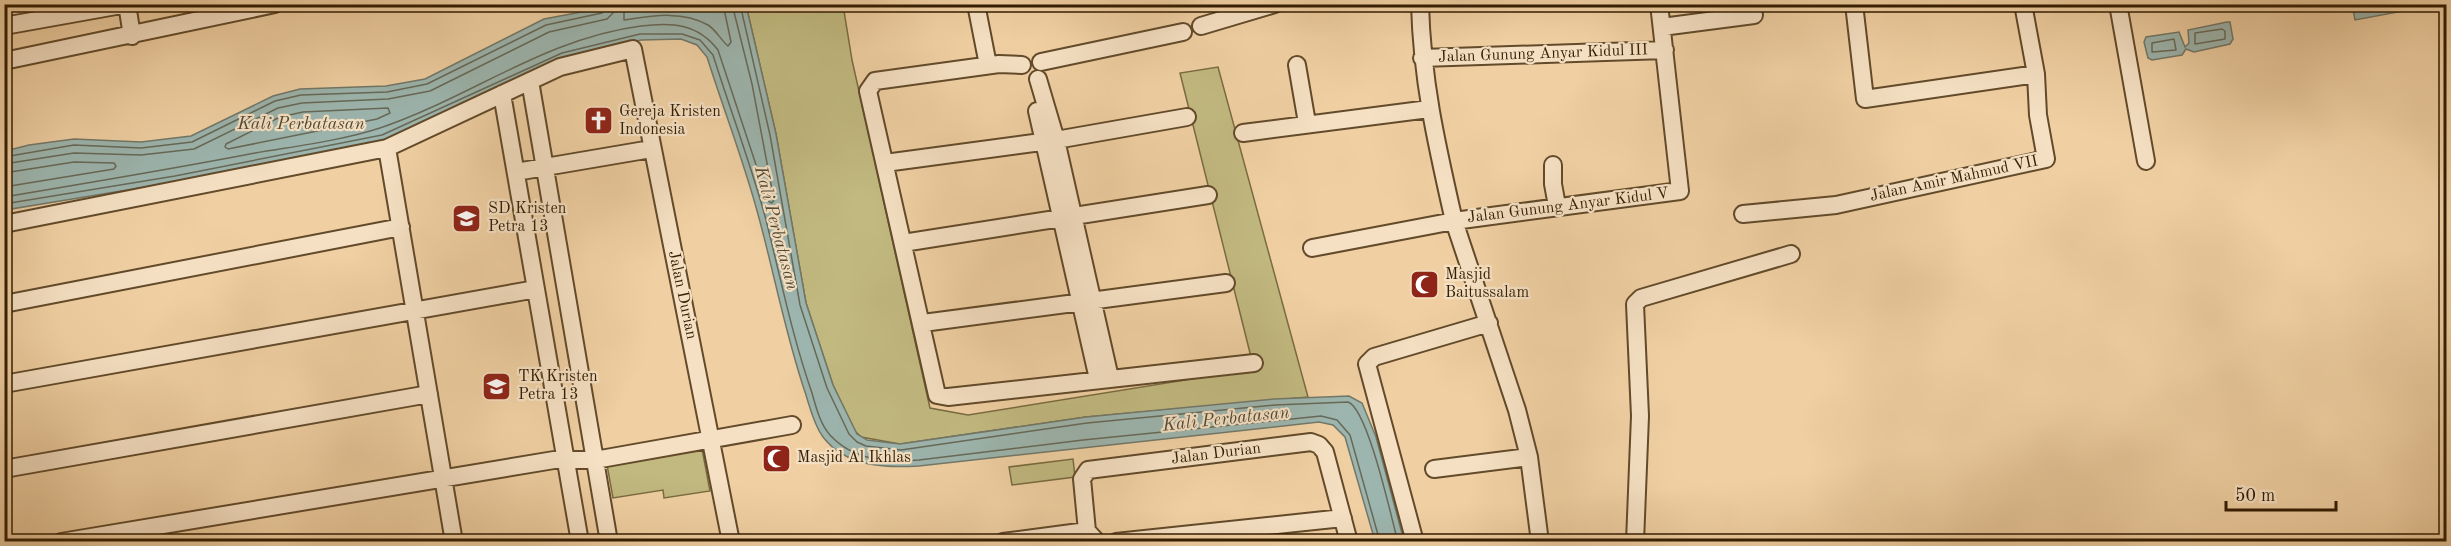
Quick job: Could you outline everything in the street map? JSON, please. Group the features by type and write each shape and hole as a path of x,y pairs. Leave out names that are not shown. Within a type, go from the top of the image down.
{"street":[{"path":"4,26 127,4 132,36"},
{"path":"4,61 132,36 229,10 275,4"},
{"path":"976,4 993,64"},
{"path":"987,4 993,64"},
{"path":"1201,26 1275,4"},
{"path":"1420,4 1422,58 1429,109 1454,221 1504,367 1528,457 1540,542"},
{"path":"1659,4 1665,50"},
{"path":"1854,4 1865,99 2036,74"},
{"name":"Jalan Amir Mahmud VII","path":"1743,214 1836,205 2046,159 2038,115 2036,74 2023,4"},
{"path":"2118,4 2146,161"},
{"path":"1662,27 1754,15"},
{"path":"1183,32 1036,74 1021,73 1022,65 993,64 875,81 869,86 868,92 922,323 934,391 939,396 1254,363"},
{"name":"Jalan Durian","path":"530,81 560,67 633,49 651,149 713,440 731,542"},
{"name":"Jalan Gunung Anyar Kidul III","path":"1422,58 1665,50"},
{"name":"Jalan Gunung Anyar Kidul V","path":"1312,248 1454,221 1557,206 1676,193 1681,189 1665,50"},
{"path":"1297,65 1306,123"},
{"path":"1036,74 1104,378"},
{"path":"4,224 387,147 530,81 609,542"},
{"path":"502,94 580,542"},
{"path":"1243,133 1306,123 1429,109"},
{"path":"885,163 1050,141 1187,117"},
{"path":"387,147 454,542"},
{"path":"516,172 651,149"},
{"path":"1553,165 1553,184 1557,206"},
{"path":"903,243 1208,195"},
{"path":"4,304 400,227"},
{"path":"1635,542 1640,416 1635,304 1641,298 1791,254"},
{"path":"922,323 1226,283"},
{"path":"4,384 536,290"},
{"path":"1415,542 1366,368 1368,360 1488,323"},
{"path":"4,469 429,394"},
{"path":"61,542 443,478 566,460 596,460 792,425"},
{"name":"Jalan Durian","path":"1092,536 1082,479 1088,470 1311,442 1318,444 1325,452 1349,542"},
{"path":"1434,470 1528,457"},
{"path":"1116,542 1343,518"},
{"path":"1003,542 1092,536"}],"shaded area":[{"path":"746,5 843,5 852,60 930,408 968,415 1254,369 1180,73 1218,67 1308,397 1086,417 900,444 861,437 855,431 833,385 806,303 776,134"},
{"path":"702,449 710,491 664,498 663,490 613,498 607,465"},
{"path":"1073,459 1075,477 1012,485 1009,467"}],"water":[{"name":"Kali Perbatasan","path":"624,4 746,5 776,134 806,303 833,385 857,434 867,440 900,444 1086,417 1274,399 1349,396 1362,403 1376,437 1404,541 1375,541 1345,437 1333,425 1319,422 919,466 893,467 867,464 832,447 817,427 792,351 753,198 707,57 697,45 681,39 641,40 564,59 384,141 176,182 5,210 5,151 74,139 141,142 191,136 273,96 300,89 386,86 425,79 544,19"},
{"path":"2352,4 2436,4 2436,5 2355,20"},
{"path":"2230,22 2233,39 2230,44 2194,52 2186,49 2182,55 2152,60 2148,58 2144,42 2146,37 2179,32 2185,47 2189,43 2188,30"}],"place":[{"name":"Gereja Kristen Indonesia","path":"598,121"},
{"name":"SD Kristen Petra 13","path":"467,218"},
{"name":"Masjid Baitussalam","path":"1424,284"},
{"name":"TK Kristen Petra 13","path":"497,386"},
{"name":"Masjid Al Ikhlas","path":"776,458"}]}
